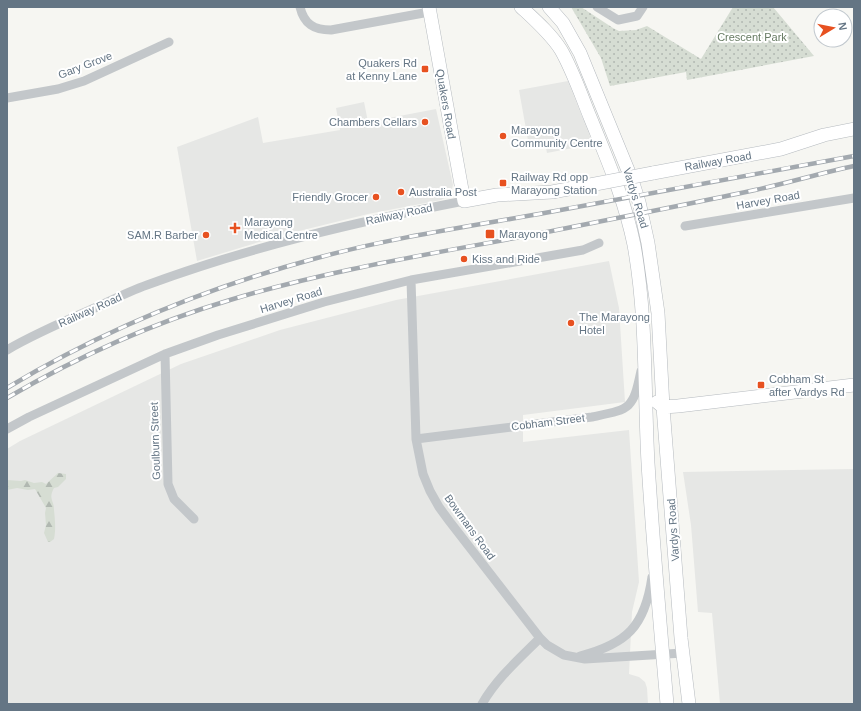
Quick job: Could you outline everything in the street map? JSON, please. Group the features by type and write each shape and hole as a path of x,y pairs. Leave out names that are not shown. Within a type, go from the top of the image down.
{"main road":[{"name":"Vardys Road","path":"521,7 539,23 560,50 576,84 610,166 624,205 633,243 639,276 648,461 667,704"},
{"name":"Vardys Road","path":"549,7 563,23 580,53 625,162 639,202 648,243 658,313 663,407 683,654 689,704"},
{"name":"Quakers Road","path":"429,9 464,201"},
{"name":"Railway Road","path":"464,201 497,195 552,192 590,185 781,149 824,135 854,129"},
{"name":"Vardys Road","path":"644,358 653,395 663,407"},
{"path":"663,407 854,385"},
{"name":"Vardys Road","path":"648,461 653,419 663,407"}],"street":[{"path":"300,7 304,19 312,26 321,30 331,30 429,9"},
{"path":"597,7 618,20 637,16 643,7"},
{"name":"Gary Grove","path":"7,98 58,89 84,81 169,42"},
{"name":"Harvey Road","path":"685,226 854,198"},
{"name":"Railway Road","path":"7,350 64,321 178,274 316,233 464,201"},
{"name":"Harvey Road","path":"7,429 29,417 165,354 218,335 324,302 411,280 583,250 599,243"},
{"name":"Bowmans Road","path":"411,280 416,439 424,474 430,491 439,507 466,544 540,638 556,651 572,657 594,659 662,655"},
{"name":"Goulburn Street","path":"165,354 168,484 174,499 194,519"},
{"name":"Cobham Street","path":"416,439 592,417 616,412 626,408 636,393 644,358"},
{"path":"572,657 603,649 614,644 640,620 650,593 654,550"},
{"path":"482,704 502,675 540,638"},
{"path":"662,655 683,654"}],"shaded area":[{"path":"568,81 593,144 547,153 545,143 529,146 519,90"},
{"path":"364,102 368,122 436,109 453,185 451,192 447,197 441,200 368,214 279,236 197,261 177,147 258,117 263,143 340,130 336,108"},
{"path":"609,261 619,308 625,402 523,415 523,442 629,430 639,582 632,612 629,674 639,677 645,682 648,704 7,704 7,449 20,441 181,364 280,330 396,300"},
{"path":"854,469 854,704 720,704 712,613 698,612 691,525 683,472"}],"green space":[{"name":"Crescent Park","path":"571,7 581,7 619,31 636,30 647,26 701,59 733,7 773,7 814,56 687,80 686,72 610,86 601,58"},
{"path":"58,473 66,474 66,479 58,487 54,488 51,495 54,507 55,532 54,539 48,542 44,533 46,525 46,508 35,489 28,490 17,488 7,490 7,480 25,480 34,483 42,482 46,484"}],"railway":[{"path":"7,388 81,347 158,312 236,282 317,258 428,233 854,156"},
{"path":"7,398 88,355 144,330 201,309 272,288 315,277 400,259 732,195 854,166"}],"place":[{"name":"Quakers Rd at Kenny Lane","path":"425,69"},
{"name":"Chambers Cellars","path":"425,122"},
{"name":"Marayong Community Centre","path":"503,136"},
{"name":"Railway Rd opp Marayong Station","path":"503,183"},
{"name":"Australia Post","path":"401,192"},
{"name":"Friendly Grocer","path":"376,197"},
{"name":"Marayong Medical Centre","path":"235,228"},
{"name":"Marayong","path":"490,234"},
{"name":"SAM.R Barber","path":"206,235"},
{"name":"Kiss and Ride","path":"464,259"},
{"name":"The Marayong Hotel","path":"571,323"},
{"name":"Cobham St after Vardys Rd","path":"761,385"}]}
